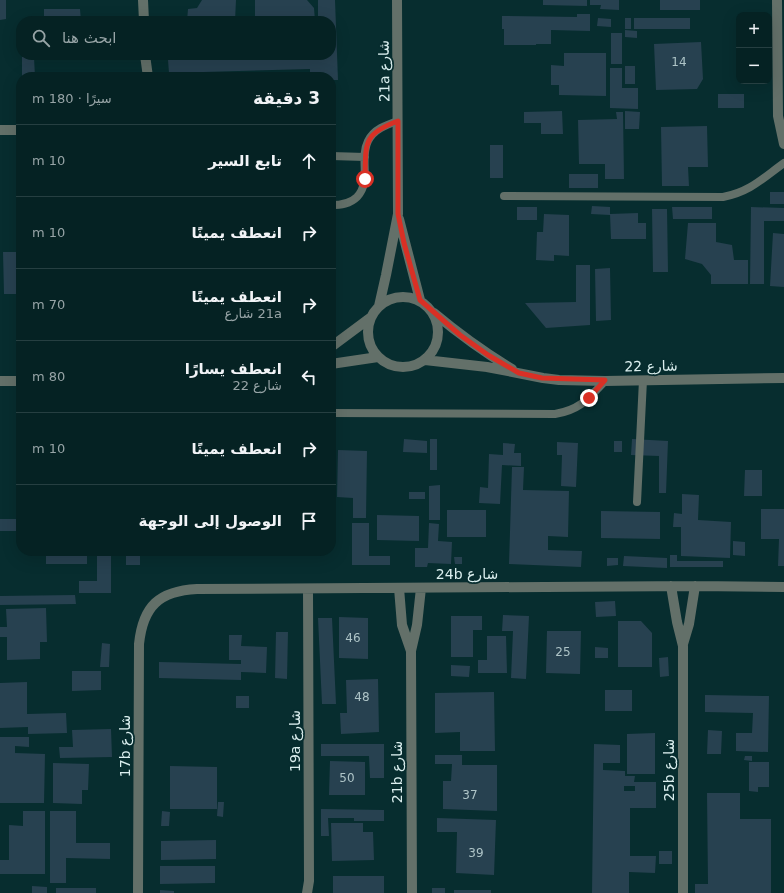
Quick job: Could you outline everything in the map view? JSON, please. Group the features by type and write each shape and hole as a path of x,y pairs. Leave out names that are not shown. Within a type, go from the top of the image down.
{"street":[{"path":"143,0 144,16"},
{"name":"21a شارع","path":"379,306 398,214 397,0"},
{"path":"777,0 778,116 784,144"},
{"path":"143,72 144,60"},
{"path":"145,60 147,72"},
{"path":"0,130 16,130"},
{"name":"21a شارع","path":"398,214 404,243 420,300"},
{"path":"336,343 370,318 379,306 390,299 403,296 420,300 433,313 438,325 438,338 434,350 425,360 416,365 401,367 386,363 378,357 370,345 368,332 370,318"},
{"name":"شارع 22","path":"433,313 488,355 519,373"},
{"path":"336,363 378,357"},
{"name":"شارع 22","path":"425,360 456,362 542,378 605,380 784,378"},
{"path":"0,381 16,381"},
{"name":"24b شارع","path":"155,604 167,595 182,590 671,586 784,587"},
{"name":"25b شارع","path":"671,586 683,646"},
{"name":"25b شارع","path":"683,893 683,646 695,586"},
{"name":"21b شارع","path":"399,588 402,625 411,651"},
{"name":"21b شارع","path":"412,893 411,651 417,625 421,588"},
{"name":"19a شارع","path":"308,589 308,893"},
{"name":"17b شارع","path":"138,893 139,644 141,628 147,613 155,604"}],"lane":[{"path":"336,205 347,204 360,194 364,187 365,156 368,141 372,135 384,126 398,121"},
{"path":"336,156 365,156"},
{"path":"504,196 724,197 746,191 784,163"},
{"path":"336,413 555,414 574,409 583,404 605,380"},
{"path":"637,502 643,380"}],"building":[{"path":"0,0 6,0 6,19 0,20"},
{"path":"202,0 236,0 235,16 187,16 188,9 197,8"},
{"path":"255,0 307,0 314,8 315,16 255,16"},
{"path":"318,0 335,0 336,16 318,16"},
{"path":"543,0 587,0 587,6 543,5"},
{"path":"590,0 619,0 619,10 600,9 601,5 590,5"},
{"path":"660,0 700,0 700,10 660,10"},
{"path":"44,9 80,9 81,16 44,16"},
{"path":"577,14 590,14 590,31 551,30 551,44 504,45 502,16 577,17"},
{"path":"598,18 611,19 611,27 597,26"},
{"path":"625,18 631,18 631,29 625,29"},
{"path":"634,18 690,18 690,29 634,29"},
{"path":"336,27 338,80 336,80 336,72 310,72 310,69 169,72 168,60 336,60"},
{"path":"625,30 637,31 637,38 625,37"},
{"path":"611,33 622,33 622,64 611,64"},
{"path":"701,42 703,79 697,89 656,90 654,44"},
{"path":"564,53 606,53 606,96 559,95 559,85 551,85 551,65 564,66"},
{"path":"22,60 34,60 35,72 22,72"},
{"path":"625,66 635,66 635,84 625,84"},
{"path":"610,68 622,68 622,88 638,88 638,109 610,108"},
{"path":"718,94 744,94 744,108 718,108"},
{"path":"562,111 563,134 541,134 541,123 524,123 524,112"},
{"path":"625,111 640,112 639,129 625,129"},
{"path":"616,112 623,112 624,179 605,179 605,164 579,164 578,120 617,119"},
{"path":"707,126 708,167 688,167 689,186 662,186 661,127"},
{"path":"490,145 503,145 503,178 490,178"},
{"path":"569,174 598,174 598,188 569,188"},
{"path":"770,192 784,192 784,204 770,204"},
{"path":"592,206 610,207 610,215 591,214"},
{"path":"517,207 537,207 537,220 517,220"},
{"path":"672,207 712,207 712,219 673,219"},
{"path":"751,207 784,208 784,221 764,221 764,284 750,284"},
{"path":"652,209 667,209 668,272 653,272"},
{"path":"638,213 638,223 646,223 646,239 611,239 610,214"},
{"path":"544,214 569,215 569,256 554,255 554,261 536,260 537,232 543,232"},
{"path":"688,223 716,223 716,242 732,245 734,260 748,260 748,284 711,284 711,275 702,264 685,259"},
{"path":"773,233 784,234 784,287 770,286"},
{"path":"3,252 16,252 16,294 4,294"},
{"path":"576,265 590,265 590,325 546,328 525,303 576,302"},
{"path":"610,268 611,320 596,321 595,269"},
{"path":"404,439 427,441 427,453 403,452"},
{"path":"430,439 437,439 437,470 430,470"},
{"path":"632,439 668,441 666,493 659,493 659,456 631,455"},
{"path":"614,441 622,441 622,452 614,452"},
{"path":"557,442 578,443 576,487 561,486 562,455 557,455"},
{"path":"503,443 515,444 514,453 521,453 521,466 502,465 500,504 479,503 480,487 488,488 489,454 503,455"},
{"path":"338,450 367,451 366,518 353,518 353,498 337,497"},
{"path":"512,467 524,467 523,490 569,491 568,537 548,536 548,550 582,551 581,567 509,564"},
{"path":"745,470 762,470 762,496 744,496"},
{"path":"440,485 440,520 429,520 429,486"},
{"path":"409,492 425,492 425,499 409,499"},
{"path":"682,494 699,495 698,520 731,522 730,558 681,556 681,527 673,527 674,513 682,514"},
{"path":"761,509 784,509 784,566 778,566 779,539 761,539"},
{"path":"447,510 486,510 486,537 447,537"},
{"path":"601,511 660,512 660,539 601,538"},
{"path":"377,515 419,516 419,541 377,540"},
{"path":"0,519 16,519 16,531 0,531"},
{"path":"352,523 369,523 369,556 390,556 390,565 352,565"},
{"path":"429,523 439,524 438,541 452,542 451,564 428,563 427,567 415,567 415,548 428,548"},
{"path":"733,541 745,542 745,556 733,555"},
{"path":"670,555 677,555 677,561 723,561 723,567 670,567"},
{"path":"46,556 87,556 87,564 46,564"},
{"path":"97,556 111,556 111,593 79,593 79,581 97,581"},
{"path":"126,556 140,556 140,565 126,565"},
{"path":"624,556 667,558 667,568 623,566"},
{"path":"454,557 462,557 462,564 455,564"},
{"path":"607,558 618,558 618,565 607,566"},
{"path":"75,595 76,604 0,605 0,596"},
{"path":"615,601 616,616 596,617 595,602"},
{"path":"46,608 47,642 40,642 40,659 7,660 7,637 0,637 0,627 7,627 6,609"},
{"path":"503,615 529,616 526,679 511,678 513,631 502,631"},
{"path":"451,616 482,616 482,630 473,630 473,657 451,657"},
{"path":"339,617 368,618 368,659 339,658"},
{"path":"318,618 332,618 336,704 322,704"},
{"path":"618,621 641,621 652,633 652,667 618,667"},
{"path":"547,631 581,631 580,674 546,673"},
{"path":"276,632 288,632 287,679 275,678"},
{"path":"229,635 242,635 241,646 267,647 266,673 241,672 241,680 159,678 159,662 241,664 241,660 229,660"},
{"path":"487,636 506,636 507,673 478,673 478,660 487,660"},
{"path":"102,643 110,644 109,667 100,667"},
{"path":"595,647 608,648 608,658 595,658"},
{"path":"668,657 669,676 660,677 659,658"},
{"path":"451,665 470,666 469,677 451,676"},
{"path":"72,671 101,671 101,690 72,691"},
{"path":"378,679 379,732 341,734 340,713 347,713 346,680"},
{"path":"27,682 27,714 66,713 67,733 28,734 28,727 0,728 0,683"},
{"path":"605,690 632,690 632,711 605,711"},
{"path":"494,692 495,751 460,751 460,732 435,733 435,693"},
{"path":"705,695 769,696 768,752 736,751 736,733 752,733 753,713 705,712"},
{"path":"236,696 249,696 249,708 236,708"},
{"path":"111,729 112,757 60,758 59,747 73,747 72,730"},
{"path":"708,730 722,731 721,754 707,754"},
{"path":"655,733 655,774 627,774 627,734"},
{"path":"0,737 29,737 29,747 15,746 15,753 45,754 44,803 0,803"},
{"path":"321,744 384,744 384,778 370,778 369,756 321,756"},
{"path":"594,744 620,745 620,763 603,763 603,770 625,771 625,776 635,776 634,782 656,782 656,808 630,808 630,856 656,856 655,873 629,872 629,893 592,893","holes":["624,786 635,786 635,791 624,791"]},
{"path":"435,755 462,755 462,765 497,765 497,811 443,809 443,781 451,781 452,764 435,764"},
{"path":"745,756 752,756 752,761 744,760"},
{"path":"330,761 365,762 365,795 329,795"},
{"path":"749,762 769,762 769,787 758,787 758,792 749,791"},
{"path":"53,763 89,764 88,790 82,790 82,804 53,803"},
{"path":"170,766 217,767 217,809 170,809"},
{"path":"707,793 740,793 740,819 771,819 771,893 695,893 695,884 708,884"},
{"path":"218,802 224,802 223,817 217,816"},
{"path":"321,809 384,810 384,821 354,821 354,818 328,818 329,836 321,836"},
{"path":"23,811 45,811 45,874 0,874 0,860 9,860 9,825 23,826"},
{"path":"50,811 76,811 76,843 110,843 110,859 66,858 66,883 50,883"},
{"path":"162,811 170,812 169,826 161,826"},
{"path":"437,818 496,820 494,875 456,873 457,832 437,832"},
{"path":"331,823 363,823 363,832 373,832 374,860 332,861"},
{"path":"216,840 216,859 161,860 161,841"},
{"path":"659,851 672,851 672,864 659,864"},
{"path":"160,866 215,866 215,883 160,884"},
{"path":"333,876 384,876 384,893 333,893"},
{"path":"32,886 47,887 47,893 32,893"},
{"path":"56,888 96,888 96,893 56,893"},
{"path":"432,888 445,888 445,893 432,893"},
{"path":"160,890 174,891 174,893 160,893"},
{"path":"454,890 491,890 491,893 454,893"}],"route":[{"path":"365,179 366,149 368,141 378,130 398,121 398,214 411,272 420,300 433,313 460,335 488,355 519,373 559,380 605,380 589,398"}]}
